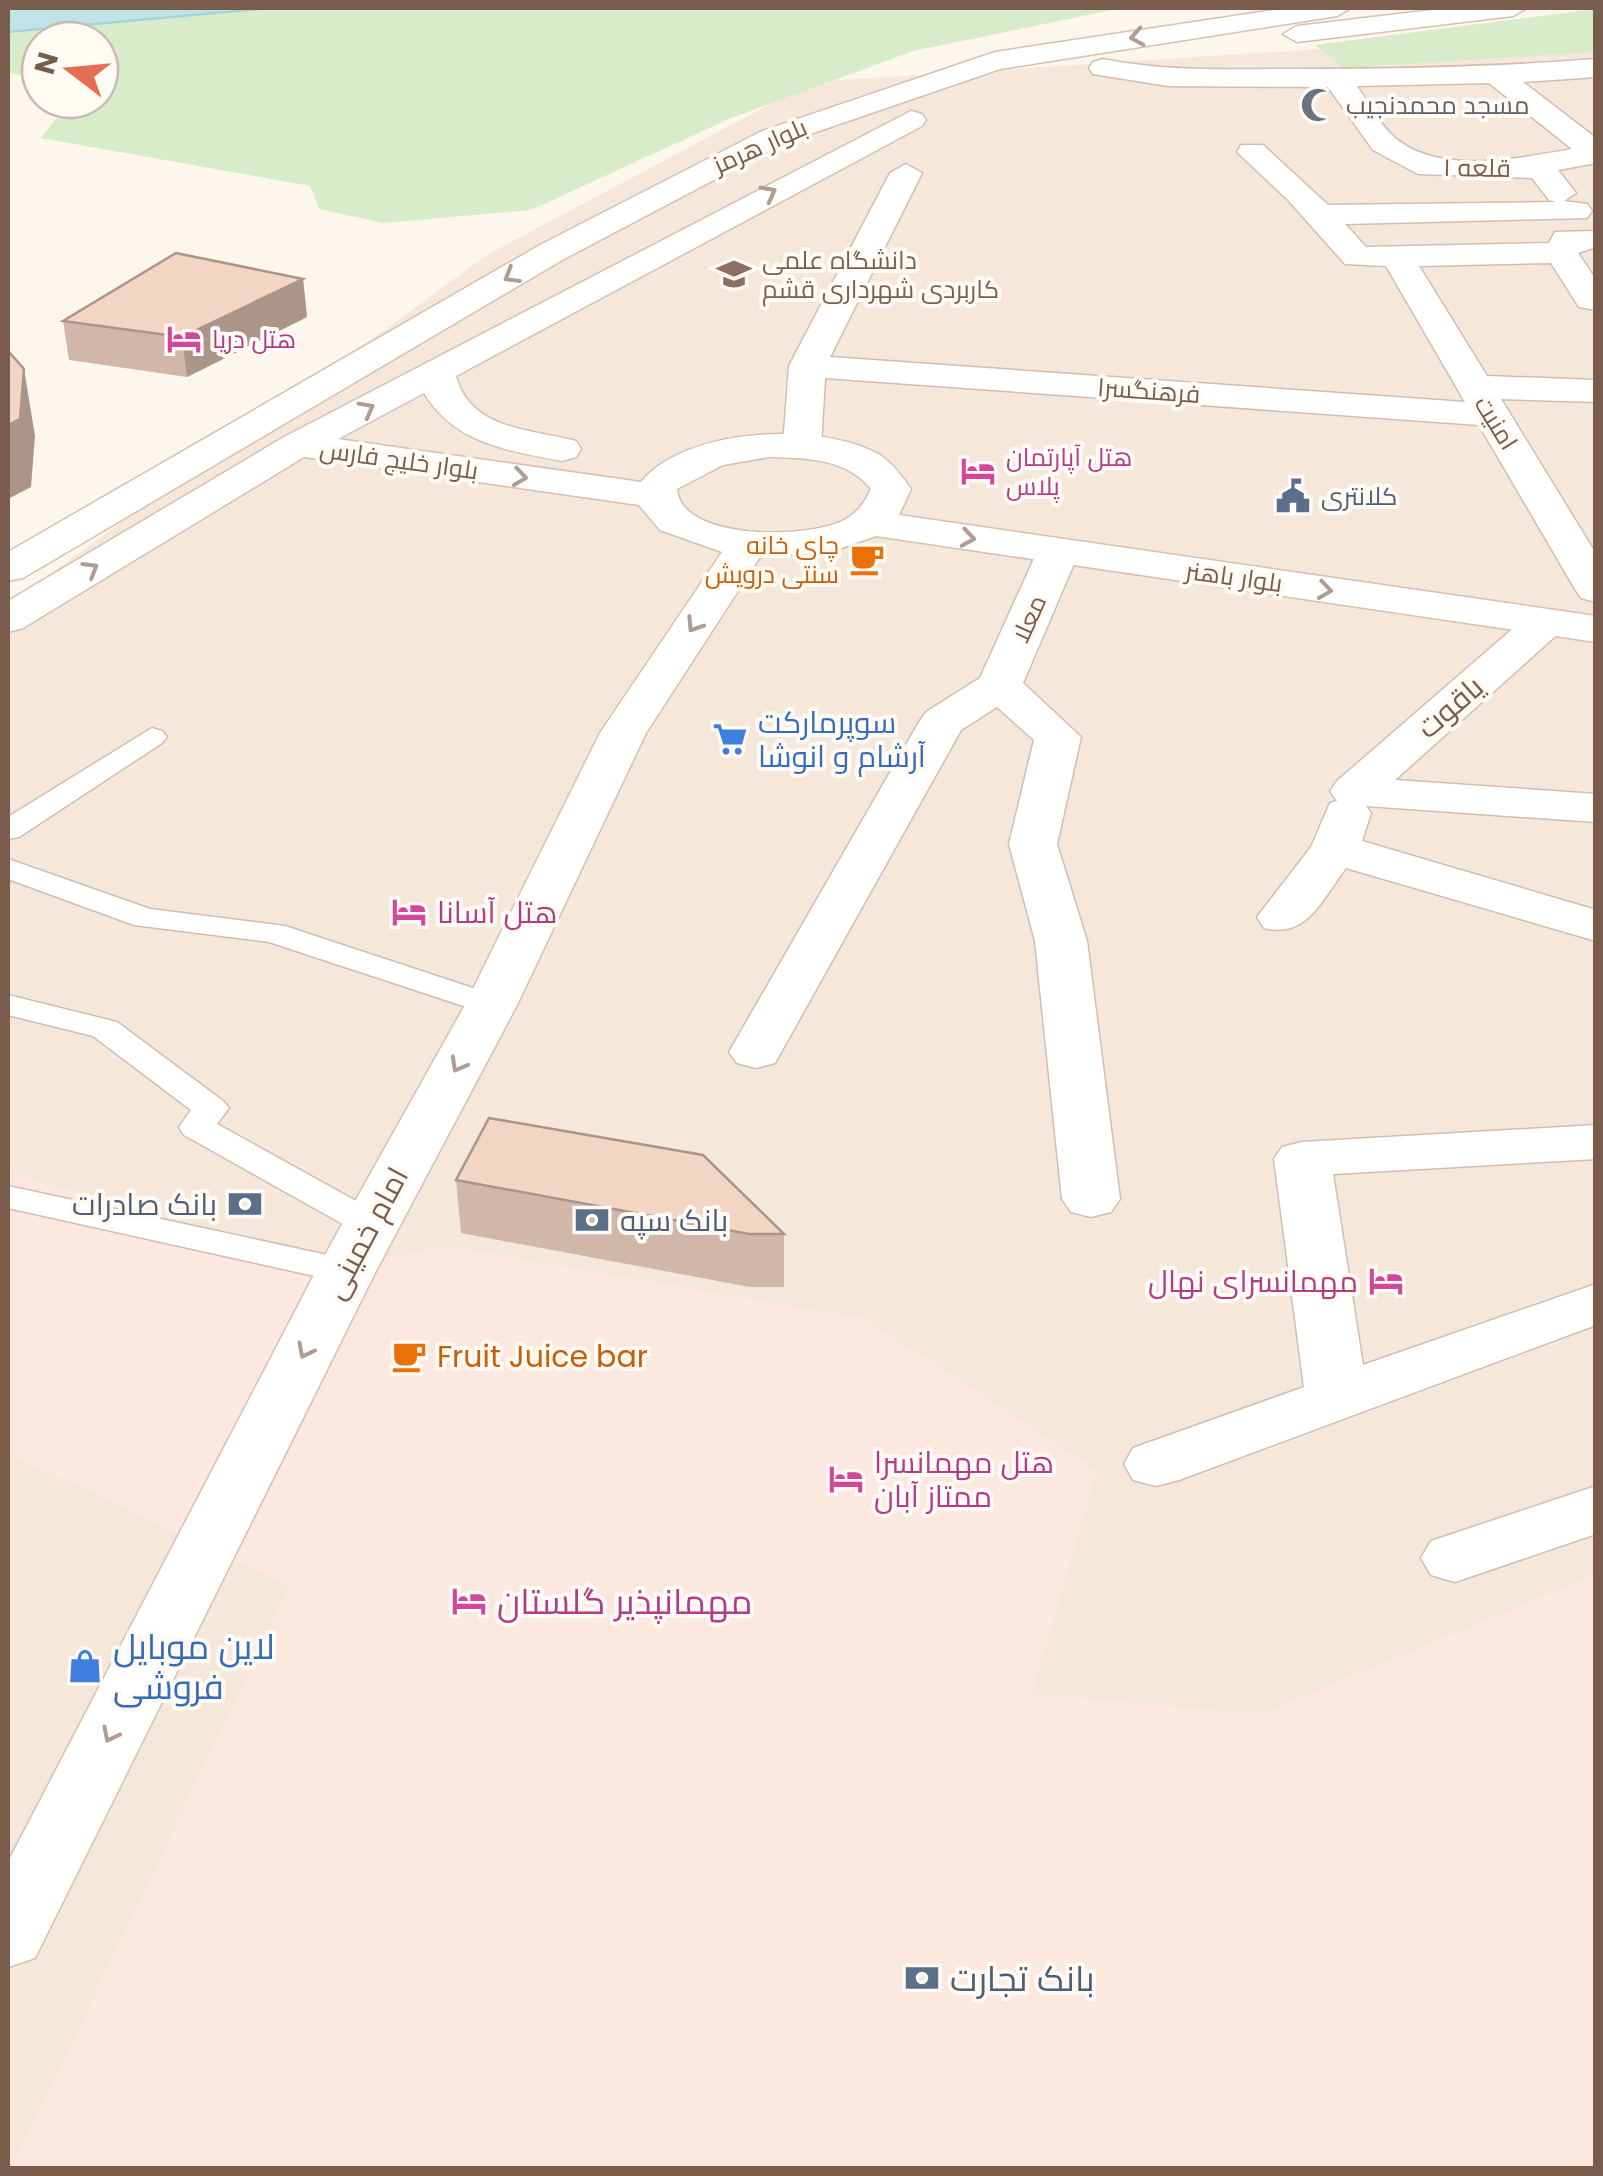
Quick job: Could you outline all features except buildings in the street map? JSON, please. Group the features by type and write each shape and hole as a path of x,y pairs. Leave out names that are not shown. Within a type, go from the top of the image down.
{"street":[{"name":"بلوار هرمز","path":"8,569 552,252 637,204 774,136 994,61 1337,8"},
{"name":"بلوار هرمز","path":"298,445 632,271 881,132 932,111 1102,68 1222,44 1512,8"},
{"path":"1102,68 1136,76 1336,78 1498,76 1596,68"},
{"path":"1498,76 1596,154"},
{"name":"قلعه ۱","path":"1336,78 1384,144 1429,167 1538,168 1541,160 1596,154"},
{"path":"1252,152 1320,215 1357,257 1562,253"},
{"path":"1538,168 1589,228"},
{"path":"802,446 807,366 906,173"},
{"path":"637,204 633,218 648,224 672,228 712,224"},
{"path":"1320,215 1589,228"},
{"path":"1562,253 1568,240 1589,228"},
{"path":"552,252 609,250 628,256 632,271"},
{"path":"1562,253 1594,302"},
{"name":"امنیت","path":"1397,257 1596,589"},
{"name":"فرهنگسرا","path":"807,366 1482,401 1596,392"},
{"path":"437,372 439,393 451,413 492,434 592,455 684,464"},
{"name":"بلوار خلیج فارس","path":"8,619 298,445 657,496"},
{"path":"802,446 872,466 882,506 817,542 748,544 684,526 662,509 657,496 669,474 684,464 738,448 802,446"},
{"name":"بلوار باهنر","path":"882,506 935,502 1596,597"},
{"name":"بلوار باهنر","path":"882,506 1058,552 1596,629"},
{"name":"امام خمینی","path":"8,1936 358,1247 490,1005 623,734 748,544"},
{"name":"معلا","path":"1000,686 1058,552"},
{"name":"یاقوت","path":"1354,791 1546,622"},
{"path":"756,1052 898,807 942,722 1000,686 1058,737 1033,844 1061,941 1091,1199"},
{"path":"1282,917 1335,850 1354,791 1596,808"},
{"path":"1335,850 1596,926"},
{"path":"1337,1398 1302,1159 1596,1142"},
{"path":"1156,1464 1596,1303"},
{"path":"1455,1558 1596,1508"}],"lane":[{"path":"8,830 152,737"},
{"path":"8,868 145,918 274,933 490,1005"},
{"path":"8,1005 105,1029 211,1108 197,1127 358,1247"},
{"path":"8,1196 358,1247"}],"shaded area":[{"path":"1595,31 1595,2168 8,2168 8,605 487,255 812,82"},
{"path":"8,1172 332,1268 448,1246 865,1319 1097,1470 1032,1694 1260,1714 1595,1575 1595,2168 12,2168 290,1586 8,1453"}],"green space":[{"path":"269,8 1122,8 913,51 729,119 531,210 383,223 319,209 310,186 41,138 55,120 120,120 120,22"},
{"path":"1595,9 1595,52 1343,68 1315,45"},
{"path":"20,31 20,75 8,72 8,32"}],"water":[{"path":"8,8 269,8 120,22 20,20 20,31 8,32"}],"place":[{"name":"مسجد محمدنجیب","path":"1318,105"},
{"name":"دانشگاه علمی کاربردی شهرداری قشم","path":"734,274"},
{"name":"هتل دریا","path":"184,339"},
{"name":"هتل آپارتمان پلاس","path":"978,471"},
{"name":"کلانتری","path":"1293,496"},
{"name":"چای خانه سنتی درویش","path":"867,559"},
{"name":"سوپرمارکت آرشام و انوشا","path":"730,739"},
{"name":"هتل آسانا","path":"409,912"},
{"name":"بانک صادرات","path":"245,1204"},
{"name":"بانک سپه","path":"592,1220"},
{"name":"مهمانسرای نهال","path":"1386,1281"},
{"name":"Fruit Juice bar","path":"409,1356"},
{"name":"هتل مهمانسرا ممتاز آبان","path":"846,1479"},
{"name":"مهمانپذیر گلستان","path":"469,1601"},
{"name":"لاین موبایل فروشی","path":"85,1666"},
{"name":"بانک تجارت","path":"922,1978"}]}
